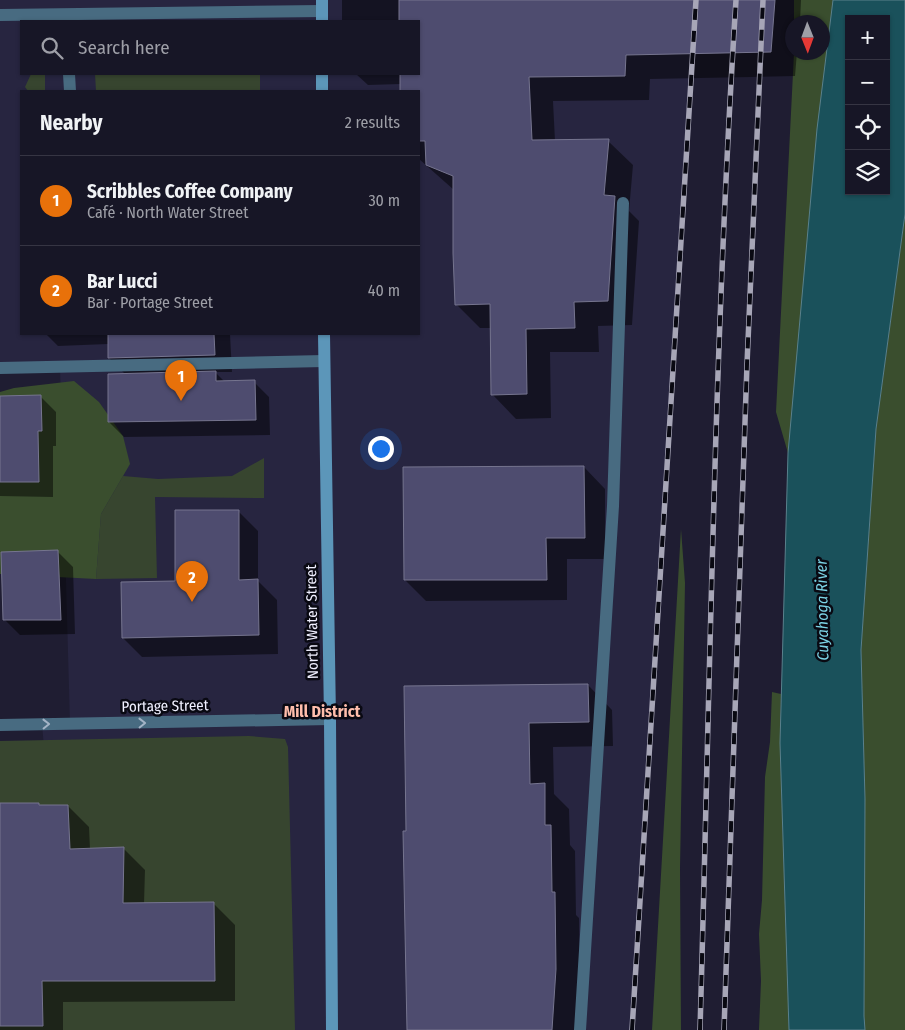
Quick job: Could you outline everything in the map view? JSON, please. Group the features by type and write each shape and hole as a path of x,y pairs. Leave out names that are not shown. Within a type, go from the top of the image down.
{"main road":[{"path":"322,75 322,90"},
{"name":"North Water Street","path":"324,335 330,719 332,1030"}],"street":[{"path":"0,15 64,18 322,11"},
{"path":"69,75 70,90"},
{"path":"580,1030 612,516 623,203"},
{"path":"0,368 324,361"},
{"name":"Portage Street","path":"0,725 330,719"}],"shaded area":[{"path":"0,0 696,0 632,1030 49,1030 46,771 42,724 70,724 60,367 0,368"},
{"path":"794,0 838,0 788,453 776,412 794,60 830,60 830,15 794,15"},
{"path":"31,75 45,75 45,90 27,90 25,87"},
{"path":"95,75 260,75 260,90 96,90"},
{"path":"905,214 905,1030 865,1030 865,799 861,650 876,429"},
{"path":"74,381 99,402 123,436 130,464 101,514 96,579 0,574 0,392 14,388"},
{"path":"264,458 264,498 155,497 157,578 96,579 101,514 123,476 158,479 232,476"},
{"path":"681,529 685,583 680,868 681,1030 652,1030"},
{"path":"772,692 781,694 780,743 789,1030 759,1030 761,981 759,934 762,900 765,777 770,742"},
{"path":"249,736 285,739 288,747 295,1030 0,1030 0,741"}],"water":[{"name":"Cuyahoga River","path":"833,0 905,0 905,214 876,429 861,650 865,799 865,1030 789,1030 780,743 788,453 817,129 826,60 830,60 830,24"}],"building":[{"path":"399,0 775,0 771,52 626,55 625,76 529,77 532,140 609,139 604,195 615,196 608,301 574,302 575,328 526,329 527,394 491,395 490,304 455,305 453,176 426,165 425,141 420,141 420,90 400,90 400,75 420,75 420,20 399,20"},
{"path":"108,335 214,335 215,355 108,358"},
{"path":"216,371 216,381 255,380 256,420 108,422 108,374"},
{"path":"41,395 42,431 38,431 39,482 0,482 0,396"},
{"path":"584,466 585,538 546,538 547,580 404,580 403,467"},
{"path":"175,510 239,510 239,580 258,579 259,635 122,638 121,582 175,581"},
{"path":"58,550 61,620 3,620 1,552"},
{"path":"588,684 589,722 529,723 530,784 545,783 545,825 551,825 552,892 555,892 556,969 552,1030 407,1030 403,831 406,831 404,686"},
{"path":"0,803 68,805 70,849 124,847 123,903 214,902 215,981 42,981 43,1026 0,1026"}],"railway":[{"path":"632,1030 696,0"},
{"path":"700,1030 722,257 736,0"},
{"path":"724,1030 747,364 763,0"}],"place":[{"name":"Scribbles Coffee Company","path":"181,401"},
{"name":"Bar Lucci","path":"192,602"}],"district":[{"name":"Mill District","path":"322,711"}]}
